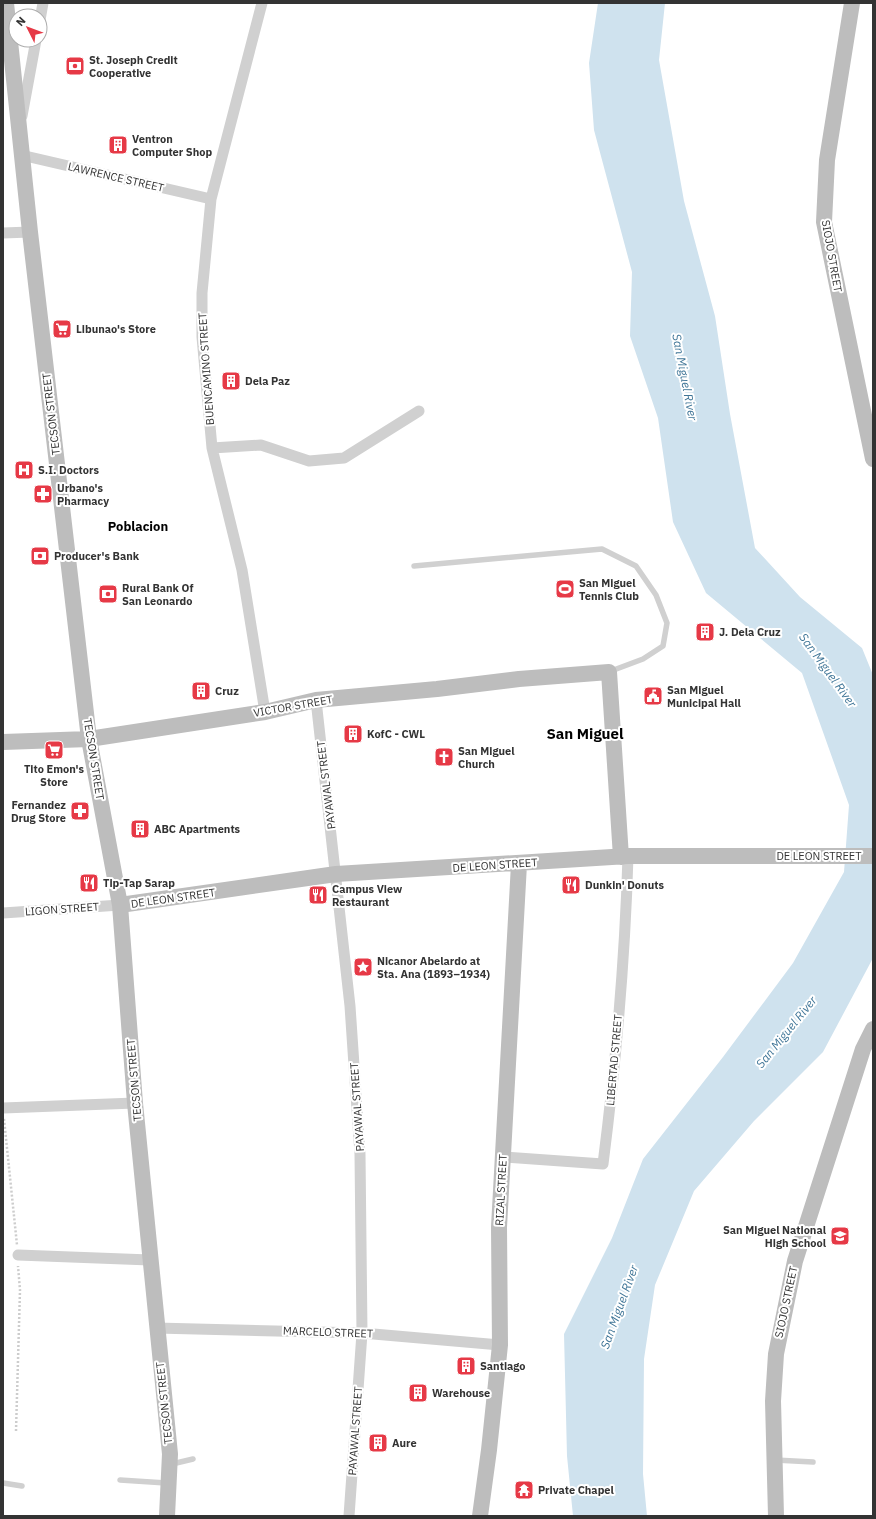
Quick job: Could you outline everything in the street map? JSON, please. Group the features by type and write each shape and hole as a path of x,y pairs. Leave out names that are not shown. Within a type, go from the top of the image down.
{"street":[{"name":"TECSON STREET","path":"6,3 20,128 21,155 89,739 120,905 156,1328 170,1454 167,1516"},
{"name":"BUENCAMINO STREET","path":"262,3 211,199 203,278 202,337 212,448 242,570 265,712"},
{"name":"SIOJO STREET","path":"852,3 827,160 824,222 873,459"},
{"path":"20,128 35,48"},
{"name":"LAWRENCE STREET","path":"21,155 211,199"},
{"path":"3,233 30,232"},
{"path":"212,448 261,445 310,461 344,458 419,410"},
{"name":"VICTOR STREET","path":"3,742 89,739 265,712 316,700 437,689 519,679 609,672"},
{"name":"LIBERTAD STREET","path":"503,1157 603,1164 611,1101 626,929 624,856 609,672"},
{"name":"PAYAWAL STREET","path":"316,700 350,1006 360,1154 362,1333 349,1516"},
{"name":"DE LEON STREET","path":"120,905 336,874 519,864 624,856 873,856"},
{"name":"RIZAL STREET","path":"480,1516 489,1450 500,1345 499,1227 519,864"},
{"name":"LIGON STREET","path":"3,913 120,905"},
{"name":"SIOJO STREET","path":"776,1516 773,1401 776,1354 795,1261 863,1049 873,1029"},
{"path":"3,1113 136,1103"},
{"path":"18,1255 150,1260"},
{"name":"MARCELO STREET","path":"156,1328 362,1333 500,1345"}],"lane":[{"path":"414,566 602,549 636,566 656,595 667,622 663,646 643,659 609,672"},
{"path":"169,1465 193,1459"},
{"path":"775,1460 813,1462"},
{"path":"120,1480 169,1483"},
{"path":"3,1483 22,1486"}],"path":[{"path":"3,1113 16,1221 20,1290 16,1431"}],"water":[{"name":"San Miguel River","path":"598,3 665,3 659,60 684,201 715,316 730,414 755,548 800,597 862,648 873,675 873,958 823,1052 754,1121 694,1191 655,1285 644,1359 643,1474 647,1516 573,1516 567,1456 564,1334 612,1238 643,1159 723,1057 793,963 844,872 849,805 802,673 706,593 673,522 658,418 630,336 632,272 594,130 589,63"}],"place":[{"name":"St. Joseph Credit Cooperative","path":"75,66"},
{"name":"Ventron Computer Shop","path":"118,145"},
{"name":"Libunao's Store","path":"62,329"},
{"name":"Dela Paz","path":"231,381"},
{"name":"S.I. Doctors","path":"24,470"},
{"name":"Urbano's Pharmacy","path":"43,494"},
{"name":"Producer's Bank","path":"40,556"},
{"name":"San Miguel Tennis Club","path":"565,589"},
{"name":"Rural Bank Of San Leonardo","path":"108,594"},
{"name":"J. Dela Cruz","path":"705,632"},
{"name":"Cruz","path":"201,691"},
{"name":"San Miguel Municipal Hall","path":"653,696"},
{"name":"KofC - CWL","path":"353,734"},
{"name":"Tito Emon's Store","path":"54,750"},
{"name":"San Miguel Church","path":"444,757"},
{"name":"Fernandez Drug Store","path":"80,811"},
{"name":"ABC Apartments","path":"140,829"},
{"name":"Tip-Tap Sarap","path":"89,883"},
{"name":"Dunkin' Donuts","path":"571,885"},
{"name":"Campus View Restaurant","path":"318,895"},
{"name":"Nicanor Abelardo at Sta. Ana (1893–1934)","path":"363,967"},
{"name":"San Miguel National High School","path":"840,1236"},
{"name":"Santiago","path":"466,1366"},
{"name":"Warehouse","path":"418,1393"},
{"name":"Aure","path":"378,1443"},
{"name":"Private Chapel","path":"524,1490"}],"district":[{"name":"Poblacion","path":"138,526"},
{"name":"San Miguel","path":"585,733"}]}
